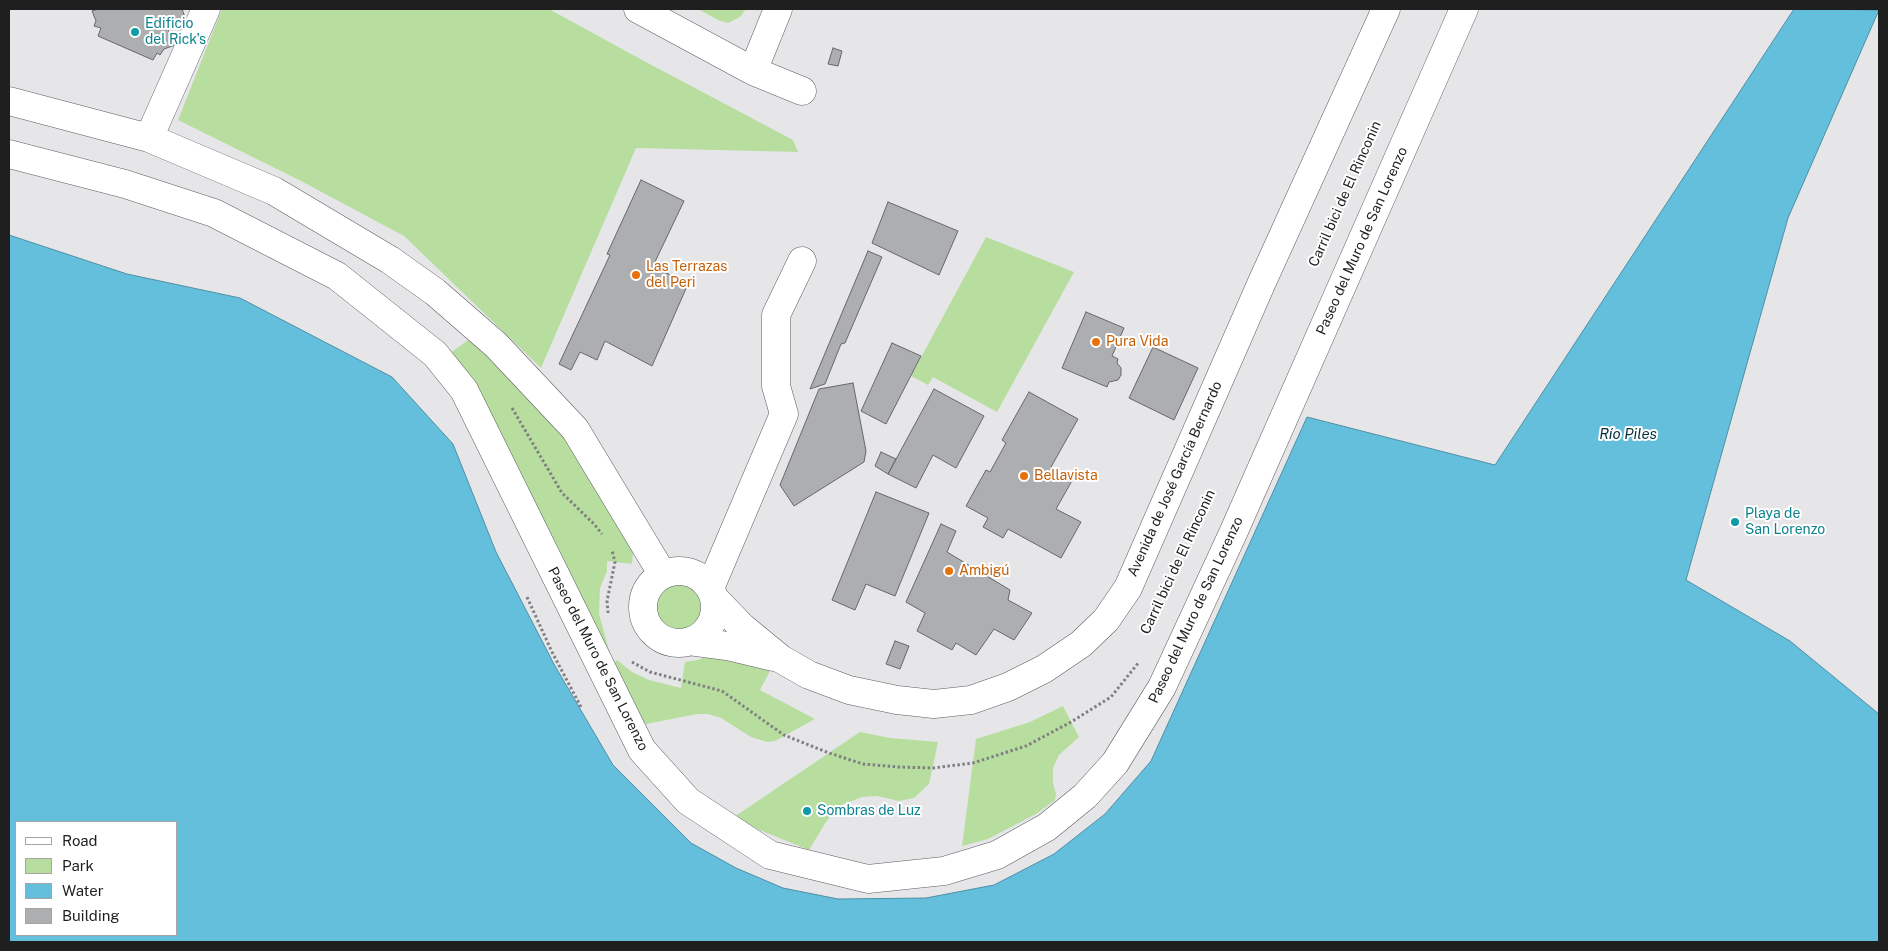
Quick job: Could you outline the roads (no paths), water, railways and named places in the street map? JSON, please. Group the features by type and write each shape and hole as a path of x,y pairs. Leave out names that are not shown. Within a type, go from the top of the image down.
{"street":[{"path":"150,138 206,9"},
{"path":"638,9 753,70 802,91"},
{"path":"753,70 778,9"},
{"name":"Avenida de José García Bernardo","path":"712,593 742,627 781,659 809,675 849,690 897,700 934,704 971,700 1008,687 1044,669 1081,644 1106,620 1128,588 1266,273 1386,9"},
{"name":"Paseo del Muro de San Lorenzo","path":"9,154 125,184 214,213 337,276 435,354 464,390 642,750 688,801 770,855 868,879 944,871 997,855 1047,827 1085,796 1115,763 1162,687 1234,531 1464,9"},
{"path":"9,101 150,138 274,191 390,260 435,292 496,345 576,429 662,575"},
{"path":"712,593 703,580 694,574 684,571 662,575 653,582 647,591 643,603 644,614 656,634 666,640 678,643 700,636 714,618 712,593 784,414 776,386 776,315 802,261"},
{"name":"Avenida de José García Bernardo","path":"689,641 727,646 781,659"}],"water":[{"name":"Río Piles","path":"1794,9 1879,10 1788,218 1686,580 1790,641 1879,714 1879,942 9,942 9,235 127,274 240,298 392,377 453,444 496,552 555,666 613,765 691,843 736,868 783,888 838,899 926,898 994,885 1054,854 1105,814 1151,761 1307,417 1495,465"}],"place":[{"name":"Edificio del Rick's","path":"135,32"},
{"name":"Las Terrazas del Peri","path":"636,275"},
{"name":"Pura Vida","path":"1096,342"},
{"name":"Bellavista","path":"1024,476"},
{"name":"Playa de San Lorenzo","path":"1735,522"},
{"name":"Ambigú","path":"949,571"},
{"name":"Sombras de Luz","path":"807,811"}]}
